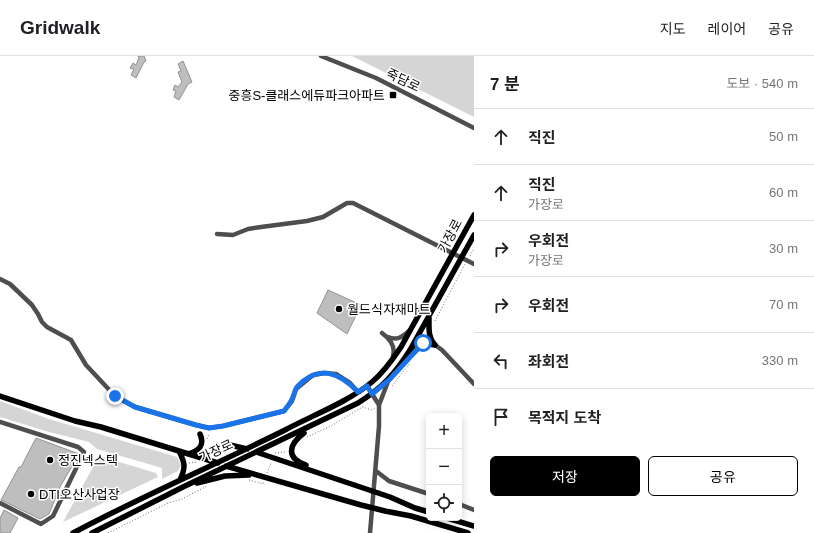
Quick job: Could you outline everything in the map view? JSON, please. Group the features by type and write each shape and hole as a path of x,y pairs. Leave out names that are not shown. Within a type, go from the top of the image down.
{"main road":[{"name":"가장로","path":"73,533 127,504 246,449 367,386 389,364 410,330 474,215"},
{"name":"가장로","path":"92,533 183,487 322,421 358,403 372,394 390,379 400,366 474,235"},
{"path":"429,316 429,332 435,346"},
{"path":"400,366 423,343 435,346"},
{"path":"0,396 75,421 100,427 216,463 229,465 265,478 385,512 411,516 468,533"},
{"path":"322,421 299,436 294,442 292,452 293,458 296,461 343,478 365,488"},
{"path":"188,454 196,452 200,448 202,442 200,434"},
{"path":"229,465 234,455 234,449 230,445 256,452 365,488 426,511"},
{"path":"179,451 184,463 184,472 180,480"},
{"path":"183,487 225,476 247,475 265,478"},
{"path":"457,521 474,526"}],"street":[{"name":"죽담로","path":"321,56 376,78 474,128"},
{"path":"217,234 233,235 254,228 307,221 323,216 347,202 353,203 474,264"},
{"path":"0,279 10,284 32,305 42,322 47,327 71,340 86,365 115,396 135,407 209,428 284,411 292,401 296,389 303,381 313,375 324,373 336,374 350,383 358,392"},
{"path":"382,333 388,337 397,339 402,337 410,330"},
{"path":"388,337 394,346 394,351 389,364"},
{"path":"435,346 442,350 474,384"},
{"path":"378,405 390,379"},
{"path":"367,386 378,405 380,426 370,533"},
{"path":"0,422 78,447 84,452 53,516 41,524 0,503"},
{"path":"376,471 389,482 426,493"},
{"path":"462,505 474,510"}],"path":[{"path":"307,437 331,426 363,407 371,410"},
{"path":"246,480 263,484 275,453 292,452"},
{"path":"184,463 199,462"},
{"path":"108,533 168,503 182,499 210,484"}],"shaded area":[{"path":"352,56 474,56 474,117"},
{"path":"0,401 49,419 177,457 181,465 178,471 162,479 162,468 97,449 89,442 0,417"},
{"path":"99,456 156,473 158,477 63,522"}],"building":[{"path":"138,56 144,56 146,61 144,62 136,78 131,75 134,69 130,68 133,63 136,65 139,58"},
{"path":"183,61 192,82 188,84 179,100 174,97 176,91 173,90 175,85 178,87 182,82 178,72 181,71 178,64"},
{"name":"월드식자재마트","path":"328,290 361,305 347,334 317,313"},
{"path":"36,438 79,454 60,487 49,514 40,519 1,500"},
{"path":"4,510 18,518 10,533 0,533 0,518"}],"place":[{"name":"중흥S-클래스에듀파크아파트","path":"393,95"},
{"name":"월드식자재마트","path":"339,309"},
{"name":"정진넥스텍","path":"50,460"},
{"name":"DTI오산사업장","path":"31,494"}],"route":[{"path":"115,396 135,407 196,425 209,428 223,426 284,411 292,401 296,389 303,381 313,375 324,373 336,374 350,383 358,392 367,386 372,394 390,379 400,366 423,343"}]}
